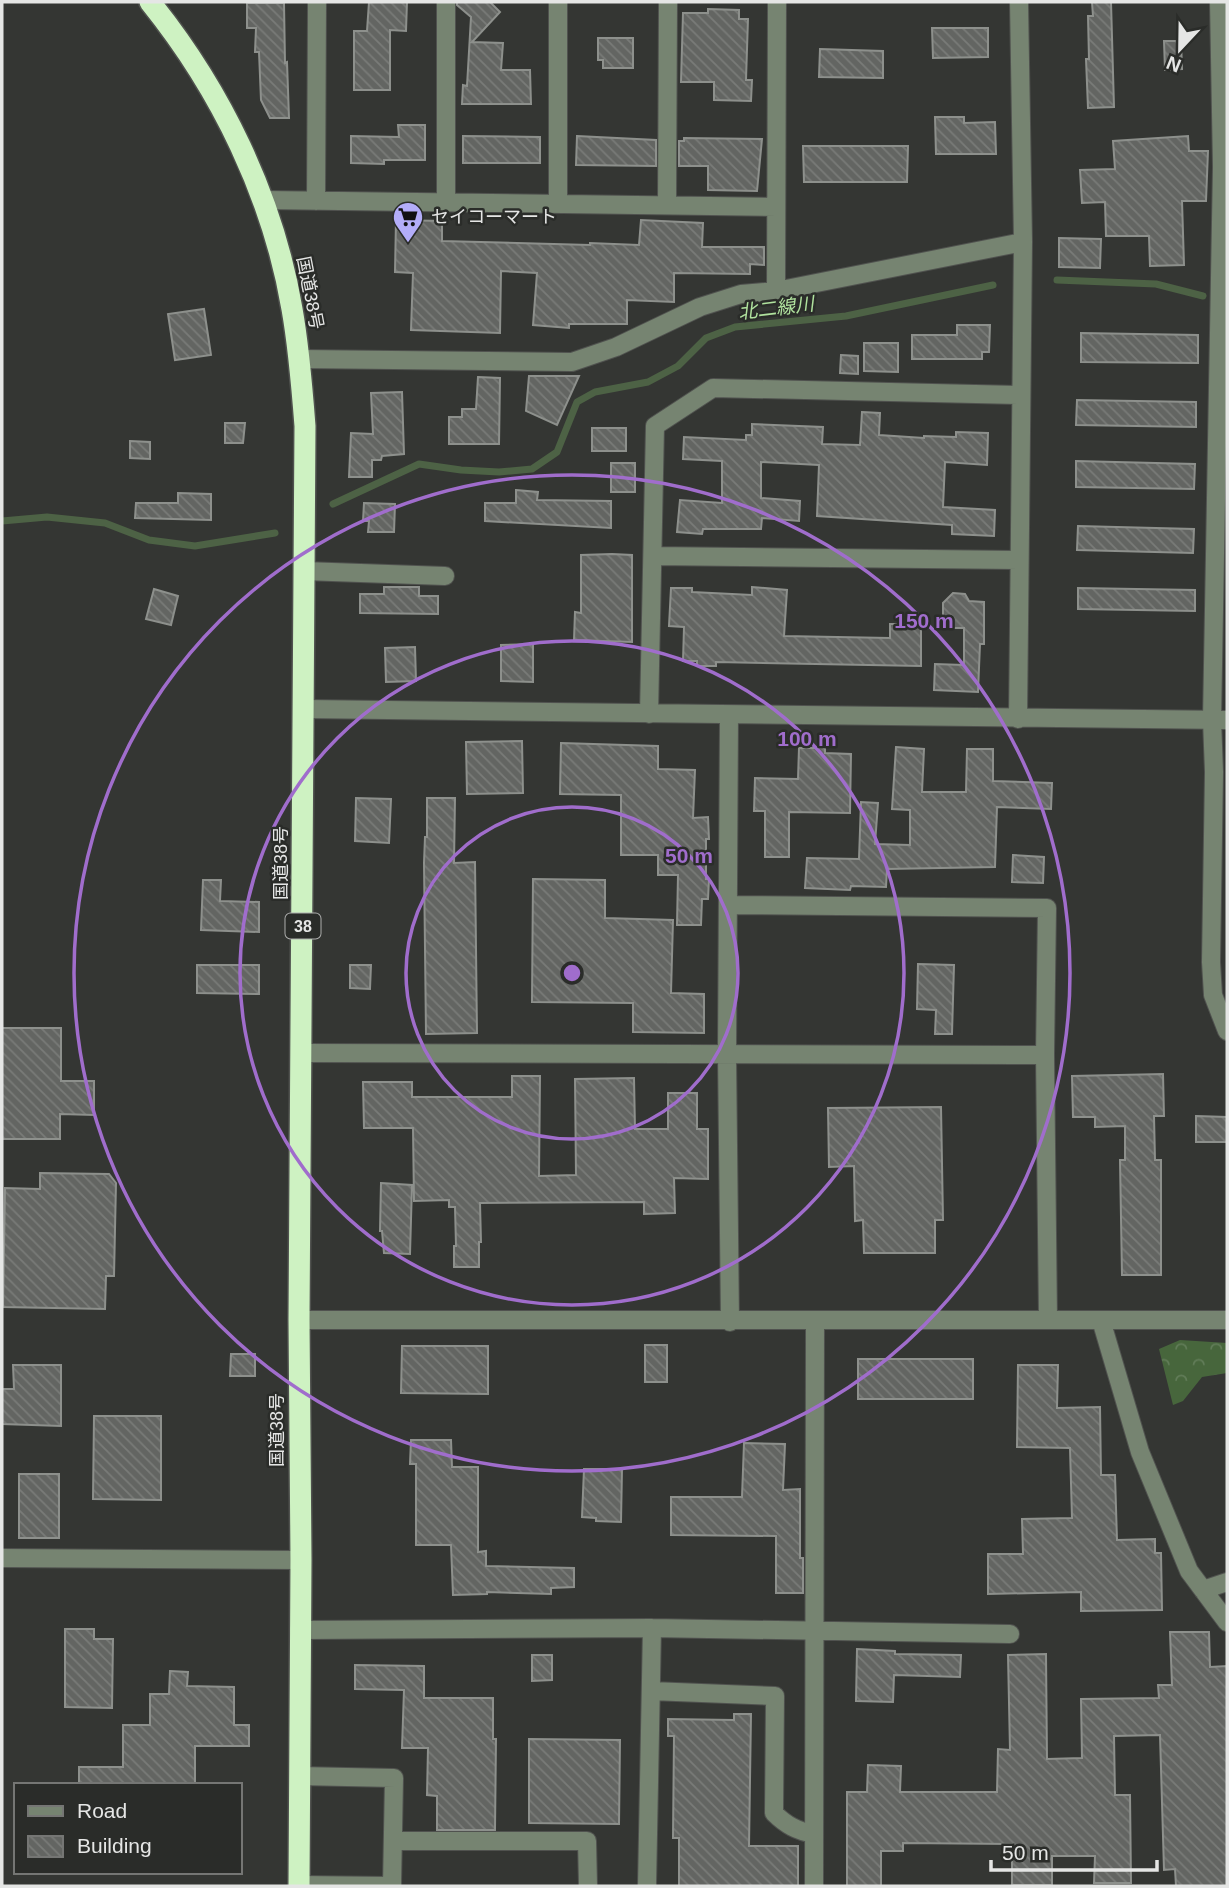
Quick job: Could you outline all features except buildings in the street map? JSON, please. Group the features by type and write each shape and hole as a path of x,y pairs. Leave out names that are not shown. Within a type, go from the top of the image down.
{"highway":[{"name":"国道38号","path":"150,2 206,83 237,138 264,200 292,307 305,426 299,1320 299,1886"}],"street":[{"path":"316,201 317,2"},
{"path":"446,2 446,203"},
{"path":"558,2 558,204"},
{"path":"667,205 668,2"},
{"path":"776,291 778,2"},
{"path":"1018,719 1023,242 1019,2"},
{"path":"1219,2 1224,107 1221,772 1219,962 1213,995 1227,1031"},
{"path":"264,200 776,207"},
{"path":"299,359 572,362 616,347 700,307 741,294 776,291 1023,242"},
{"path":"649,714 655,426 713,388 1020,396"},
{"path":"653,556 1019,560"},
{"path":"304,571 445,576"},
{"path":"304,709 1220,720"},
{"path":"729,715 727,1055 730,1322"},
{"path":"728,905 1047,908 1045,1055 1048,1320"},
{"path":"301,1053 1045,1055"},
{"path":"299,1320 1227,1321"},
{"path":"1101,1320 1140,1452 1189,1571 1227,1622"},
{"path":"814,1886 815,1321"},
{"path":"2,1558 301,1560"},
{"path":"1203,1590 1227,1583"},
{"path":"647,1886 652,1629"},
{"path":"299,1630 652,1629 1010,1634"},
{"path":"651,1691 775,1696 774,1813 785,1824 814,1834"},
{"path":"299,1776 394,1778 392,1886 299,1886"},
{"path":"393,1841 587,1841 588,1886"}],"green space":[{"path":"1180,1340 1227,1343 1227,1373 1202,1377 1183,1401 1173,1405 1159,1349"}],"waterway":[{"name":"北二線川","path":"1057,280 1156,284 1203,296"},
{"name":"北二線川","path":"333,504 419,464 499,472 532,469 557,452 577,402 595,392 648,382 678,366 706,338 735,327 846,316 993,285"},
{"name":"北二線川","path":"2,521 47,517 105,523 149,540 195,546 275,533"}],"place":[{"name":"セイコーマート","path":"408,244"}]}
